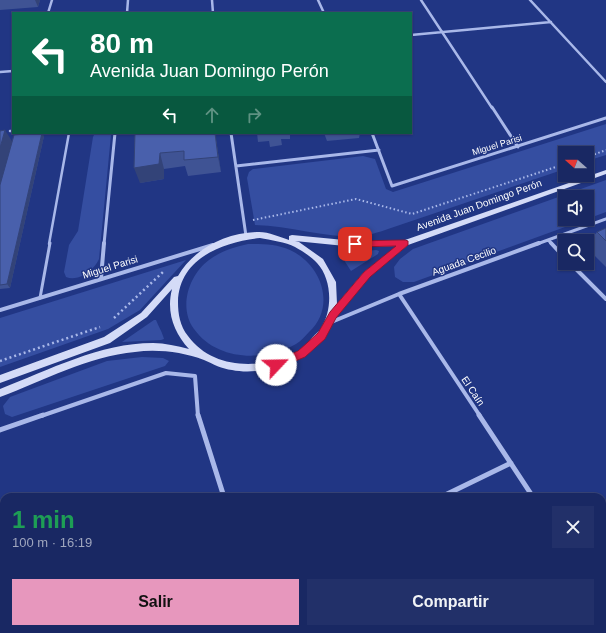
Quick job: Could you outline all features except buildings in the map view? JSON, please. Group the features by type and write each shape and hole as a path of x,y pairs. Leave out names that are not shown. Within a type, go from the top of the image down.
{"main road":[{"name":"Avenida Juan Domingo Perón","path":"0,379 107,340 144,315 195,259 209,248 225,241 246,236 260,235 355,244 405,243 606,172"},
{"name":"Avenida Juan Domingo Perón","path":"277,237 299,244 317,256 329,273 335,293 333,315"},
{"name":"Avenida Juan Domingo Perón","path":"0,393 112,352 152,347 175,349 204,357 218,363 247,368 276,365 302,354 322,336 333,315 367,274 405,243"},
{"name":"Avenida Juan Domingo Perón","path":"184,271 175,288 173,307 176,326 187,343 204,357"}],"street":[{"path":"48,12 52,0"},
{"path":"127,12 128,0"},
{"path":"212,0 214,12"},
{"path":"318,0 324,12"},
{"path":"421,0 518,147"},
{"path":"530,0 606,82"},
{"path":"412,34 551,22"},
{"path":"0,72 12,71"},
{"name":"Miguel Parisi","path":"379,150 392,186 606,118"},
{"path":"101,278 115,134"},
{"path":"231,134 246,236"},
{"path":"236,166 379,150 372,134"},
{"name":"Aguada Cecilio","path":"329,323 399,294 606,219"},
{"path":"548,240 558,251"},
{"name":"Miguel Parisi","path":"0,310 225,241"},
{"path":"577,270 606,299"},
{"name":"El Caín","path":"399,294 530,493"},
{"path":"0,430 166,373 195,376 198,415 223,493"},
{"path":"449,493 511,463"}],"lane":[{"path":"40,298 69,134"}],"path":[{"path":"594,154 606,150"}],"shaded area":[{"path":"606,124 606,155 594,159 594,146 558,146 558,171 365,236 345,237 281,227 255,225 247,178 249,172 253,169 363,156 375,159 386,189 393,192"},
{"path":"94,134 111,135 99,259 94,267 86,274 76,278 71,278 66,277 64,272 69,245 78,231"},
{"path":"606,180 606,212 594,216 594,190 578,190"},
{"path":"558,197 558,226 568,226 414,282 403,282 395,277 394,267 400,259 413,249"},
{"path":"248,244 275,245 290,250 301,256 317,275 322,286 323,298 322,310 317,322 298,343 283,350 256,356 228,353 204,340 194,329 189,320 186,301 191,283 202,266 218,254"},
{"path":"379,251 378,254 351,271 342,257 346,253"},
{"path":"186,260 140,310 108,329 0,367 0,318"},
{"path":"156,320 164,339 122,342"},
{"path":"142,357 163,358 169,361 165,366 12,417 5,414 3,406 10,397 107,361"}],"route":[{"path":"276,365 302,354 322,336 333,315 367,274 405,243 355,244"}]}
